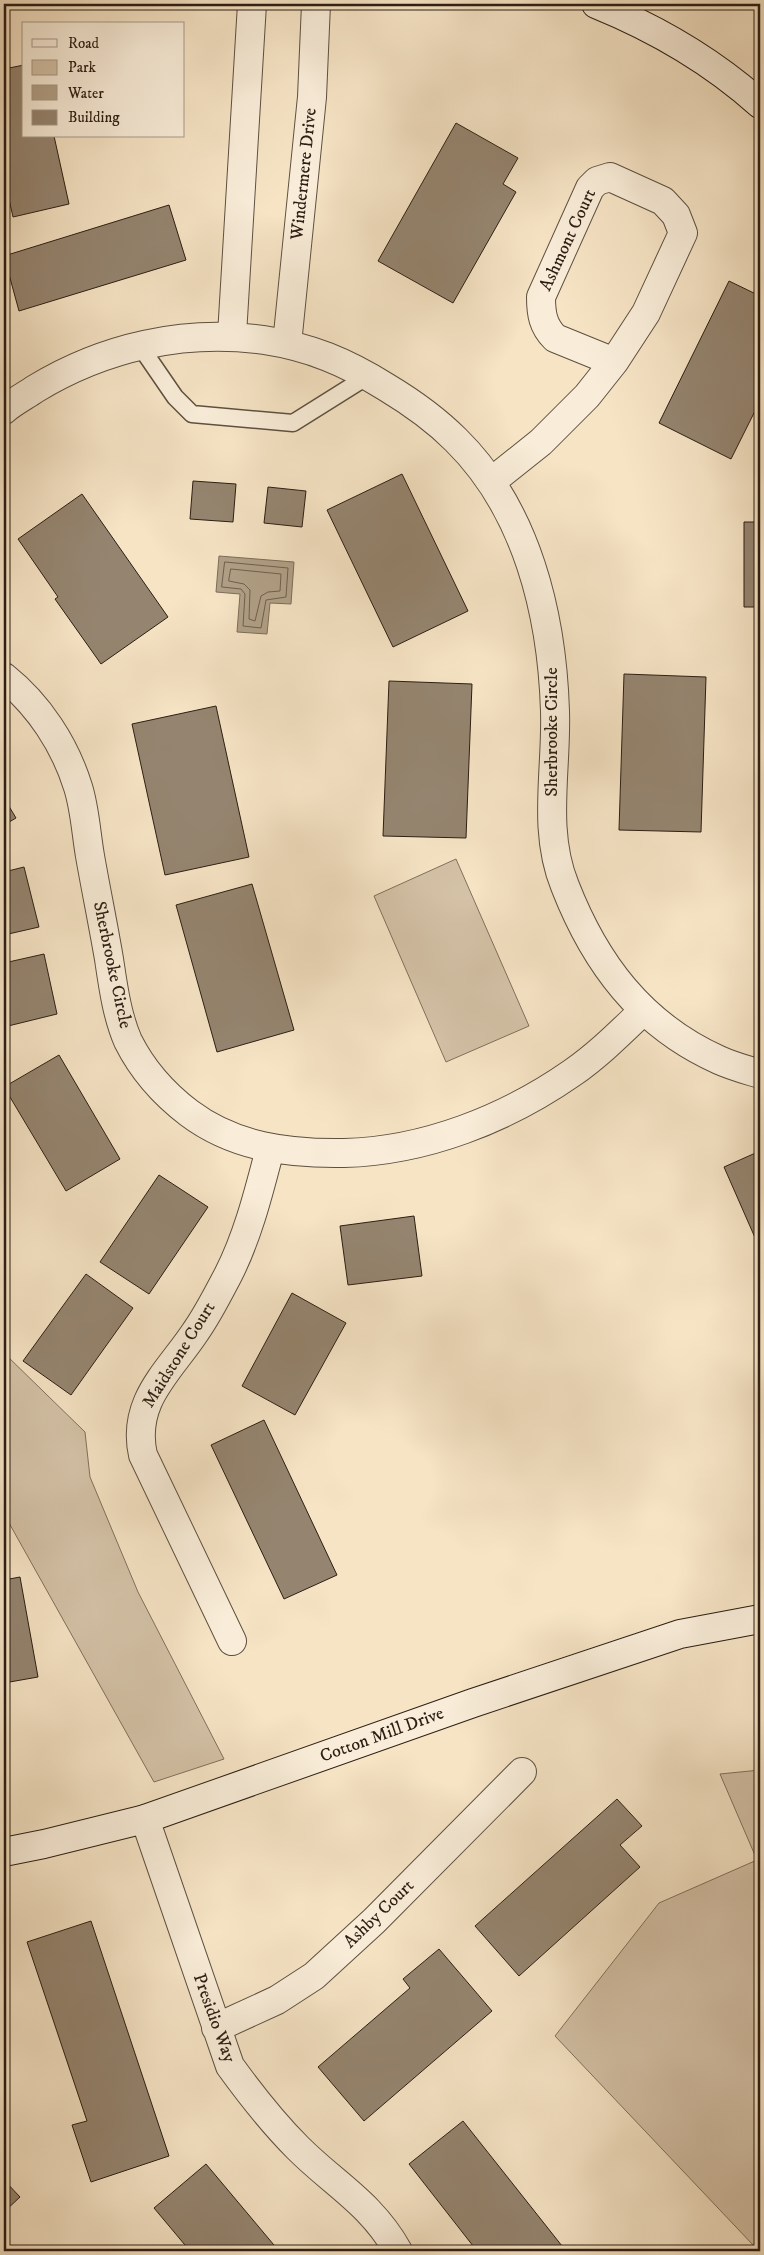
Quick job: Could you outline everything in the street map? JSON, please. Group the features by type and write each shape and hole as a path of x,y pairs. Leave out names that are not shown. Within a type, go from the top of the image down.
{"street":[{"path":"232,336 252,4"},
{"name":"Windermere Drive","path":"287,344 312,97 316,4"},
{"path":"596,4 624,15 685,49 743,89 760,104"},
{"name":"Ashmont Court","path":"491,482 541,442 587,396 614,362 646,313 682,233 676,215 663,201 610,177 597,181 590,188 541,297 541,315 548,331 556,338 614,362"},
{"name":"Sherbrooke Circle","path":"4,410 55,377 104,355 188,337 232,336 305,348 338,360 419,407 457,440 506,504 524,547 542,606 551,653 556,714 552,783 554,854 564,884 586,933 614,978 643,1011 686,1043 720,1061 760,1074"},
{"name":"Sherbrooke Circle","path":"4,677 36,708 59,742 78,788 116,999 128,1039 144,1067 175,1102 200,1121 235,1139 270,1149 314,1153 358,1152 413,1145 467,1129 521,1104 571,1074 609,1044 643,1011"},
{"name":"Maidstone Court","path":"232,1642 143,1455 140,1442 141,1418 150,1396 197,1331 229,1273 253,1212 270,1149"},
{"name":"Cotton Mill Drive","path":"4,1852 145,1819 473,1703 680,1634 760,1619"},
{"name":"Ashby Court","path":"216,2028 277,2000 314,1976 374,1921 522,1772"},
{"name":"Presidio Way","path":"145,1819 230,2066 254,2099 298,2148 367,2208 387,2231 398,2251"}],"lane":[{"path":"140,346 175,397 192,414 293,423 368,376"}],"green space":[{"path":"456,859 529,1026 446,1062 374,896"},
{"path":"4,1353 85,1432 90,1477 138,1592 224,1759 154,1782 4,1514"},
{"path":"760,1770 760,2251 756,2251 754,2246 555,2036 659,1903 757,1860 720,1774"}],"water":[{"path":"219,556 294,562 291,604 270,603 267,634 237,632 240,594 216,592"}],"building":[{"path":"22,65 22,138 54,138 69,204 13,217 4,177 4,69"},
{"path":"456,123 518,158 503,184 516,192 453,303 378,261"},
{"path":"169,205 186,260 19,311 4,256"},
{"path":"729,281 760,296 760,401 731,459 659,423"},
{"path":"402,474 468,611 393,647 327,510"},
{"path":"193,481 236,484 233,522 190,519"},
{"path":"268,487 306,491 302,527 264,523"},
{"path":"82,494 168,617 101,664 55,599 58,597 18,539"},
{"path":"744,522 760,522 760,607 744,607"},
{"path":"624,674 706,677 701,832 619,830"},
{"path":"389,681 472,684 466,838 383,836"},
{"path":"216,706 249,857 165,875 132,724"},
{"path":"4,798 16,818 4,825"},
{"path":"24,867 39,927 4,935 4,872"},
{"path":"252,884 294,1030 217,1052 176,905"},
{"path":"44,954 57,1014 4,1027 4,963"},
{"path":"59,1055 120,1159 66,1191 4,1087"},
{"path":"760,1151 760,1249 724,1167"},
{"path":"159,1175 208,1207 149,1294 100,1262"},
{"path":"414,1216 422,1276 348,1285 340,1226"},
{"path":"86,1274 133,1308 71,1395 23,1361"},
{"path":"292,1293 346,1323 295,1415 242,1386"},
{"path":"264,1420 337,1575 284,1599 211,1445"},
{"path":"20,1577 38,1677 4,1683 4,1580"},
{"path":"617,1799 642,1826 620,1845 640,1867 519,1976 475,1926"},
{"path":"91,1921 169,2156 91,2182 72,2125 87,2121 27,1942"},
{"path":"439,1949 492,2011 364,2121 318,2067 410,1988 403,1979"},
{"path":"463,2121 566,2251 477,2251 409,2164"},
{"path":"206,2164 279,2251 190,2251 154,2208"},
{"path":"4,2180 20,2197 4,2212"}]}
